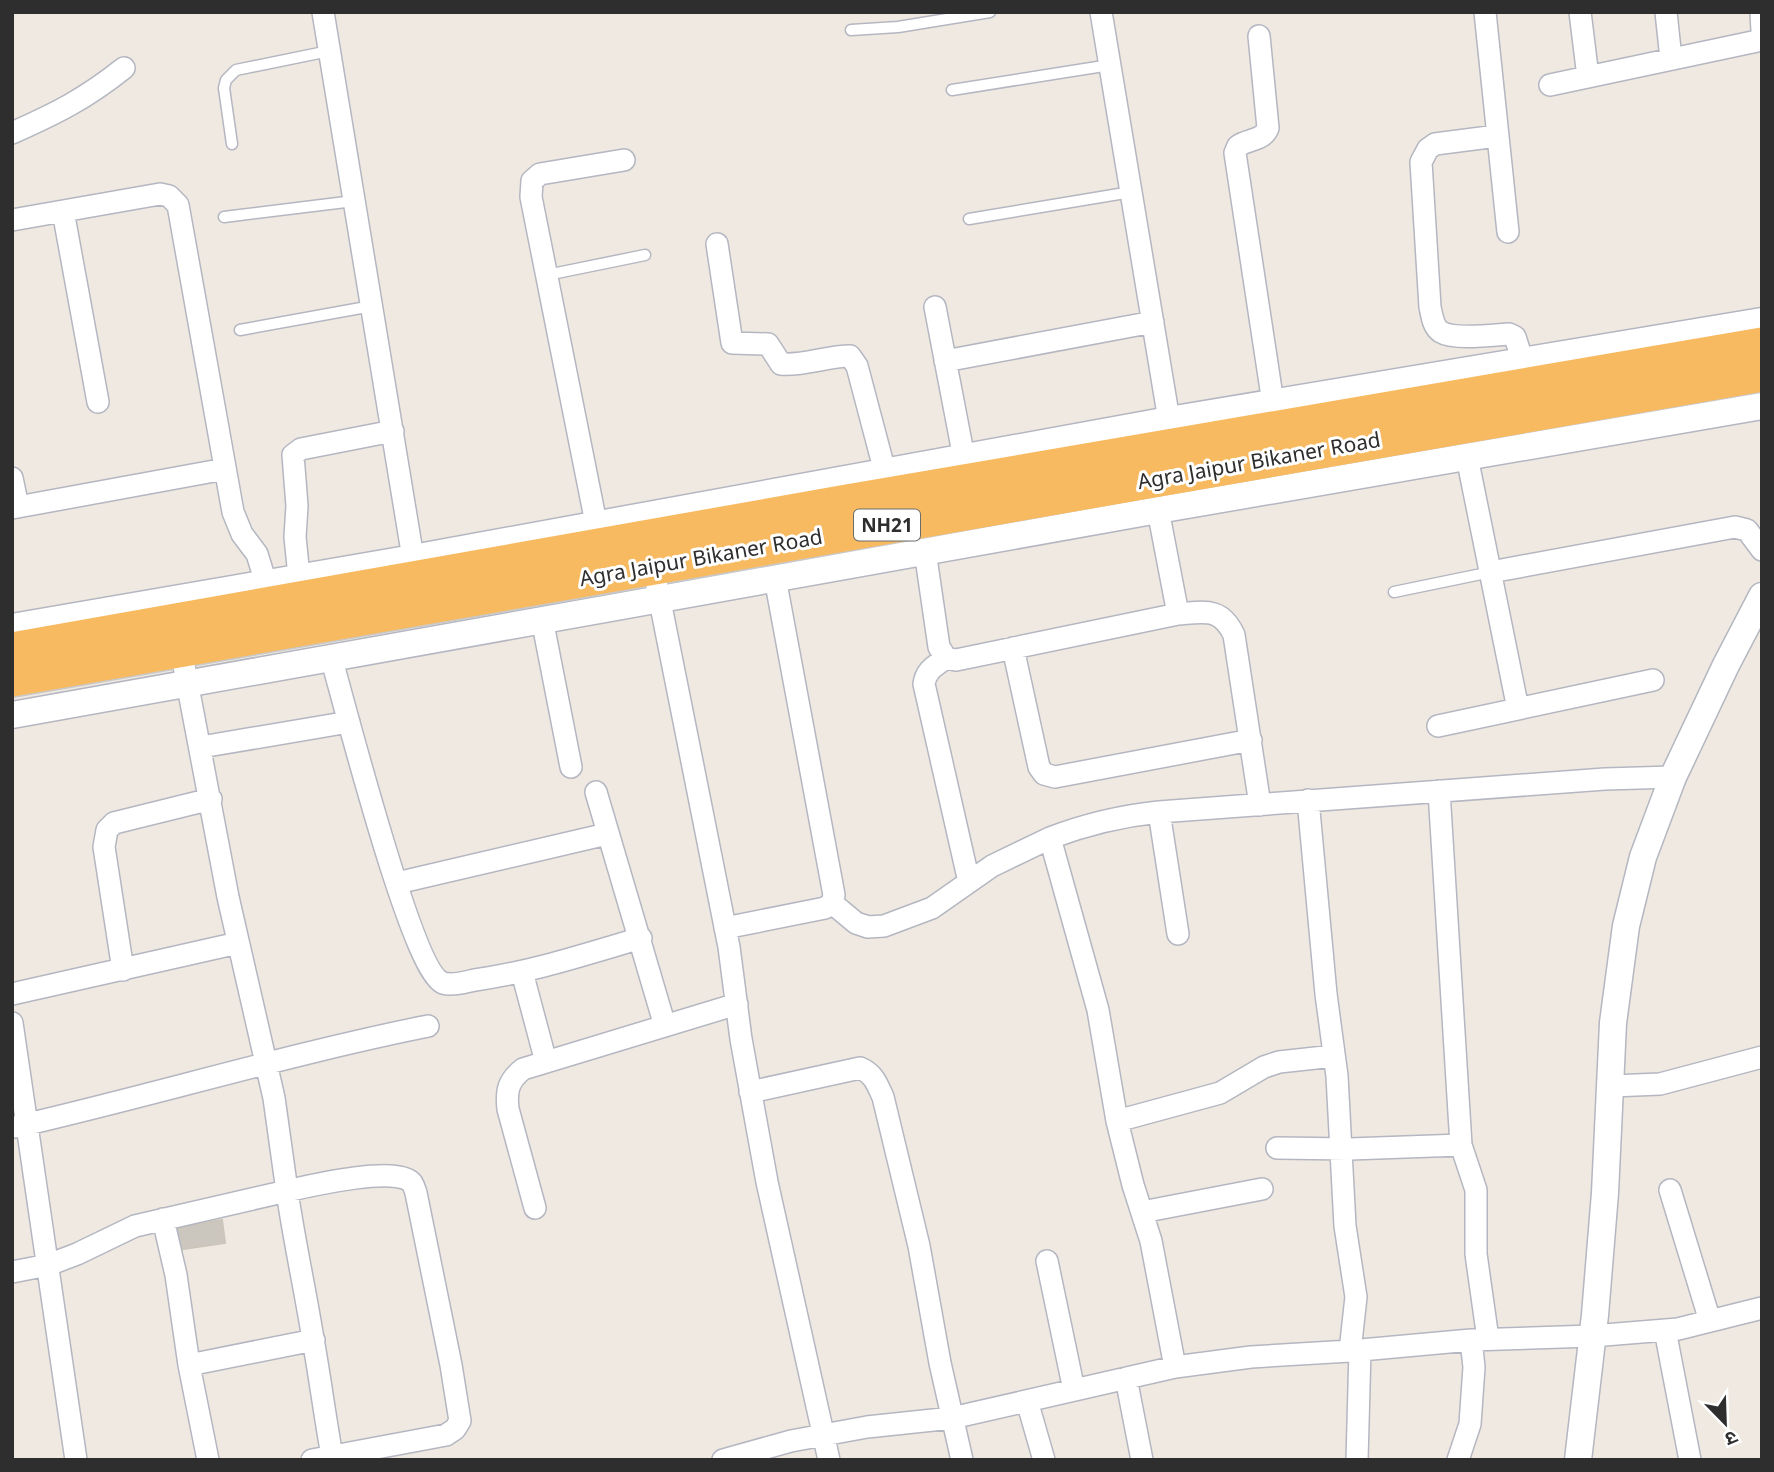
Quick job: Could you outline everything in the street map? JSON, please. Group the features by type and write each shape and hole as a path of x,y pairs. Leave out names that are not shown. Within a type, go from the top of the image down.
{"highway":[{"name":"Agra Jaipur Bikaner Road","path":"12,650 847,502 1275,416 1762,345"},
{"name":"Agra Jaipur Bikaner Road","path":"12,679 181,650 657,582 1762,374"}],"street":[{"path":"323,12 413,558"},
{"path":"1101,12 1169,420"},
{"path":"1485,12 1508,232"},
{"path":"1580,12 1588,77"},
{"path":"1666,12 1671,59"},
{"path":"1761,12 1762,31"},
{"path":"1259,36 1268,128 1265,134 1238,146 1235,153 1275,416"},
{"path":"1550,85 1762,40"},
{"path":"12,132 72,105 124,68"},
{"path":"1497,136 1435,144 1428,149 1422,162 1430,307 1435,325 1442,333 1508,334 1515,337 1523,362"},
{"path":"596,523 531,197 532,181 540,174 624,160"},
{"path":"12,220 160,194 169,196 178,205 237,525 257,554 266,583"},
{"path":"64,211 98,402"},
{"path":"717,244 733,343 768,344 781,364 790,365 850,356 857,366 885,472"},
{"path":"935,307 964,458"},
{"path":"12,627 413,558 1169,420 1275,416 1523,362 1762,321"},
{"path":"945,361 1153,322"},
{"path":"12,715 542,619 657,582 775,578 1762,406"},
{"path":"299,576 293,455 301,449 393,431"},
{"path":"1467,457 1518,709"},
{"path":"12,478 15,508 225,469"},
{"path":"1158,510 1178,614"},
{"path":"1491,572 1735,527 1746,530 1762,550"},
{"path":"925,551 939,647 946,658"},
{"path":"725,928 818,910 832,903 834,895 775,578"},
{"path":"657,582 725,928 766,1182 829,1460"},
{"path":"1578,1460 1605,1193 1613,1023 1626,926 1643,857 1673,777 1762,596"},
{"path":"968,882 924,684 930,669 946,658 956,660 1178,614 1205,612 1218,615 1228,623 1234,635 1260,805"},
{"path":"542,619 571,767"},
{"path":"1013,648 1039,767 1044,774 1055,777 1251,740"},
{"path":"12,1272 48,1265 97,1246 128,1229 163,1219 287,1191 356,1176 403,1178 412,1183 416,1193 460,1420 455,1429 446,1435 326,1458 313,1340 287,1191 274,1098 238,943 181,650"},
{"path":"331,657 397,883 422,954 437,978 444,984 460,983 522,972 641,938"},
{"path":"1438,726 1653,680"},
{"path":"201,747 349,722"},
{"path":"832,903 856,923 868,927 884,926 932,908 992,866 1050,838 1094,822 1159,812 1605,779 1673,777"},
{"path":"596,792 665,1026"},
{"path":"1439,792 1461,1145 1476,1190 1480,1339 1474,1367 1470,1424 1458,1460"},
{"path":"122,970 104,847 107,830 114,823 211,799"},
{"path":"1308,800 1342,1148 1345,1226 1356,1297 1357,1460"},
{"path":"1159,812 1178,934"},
{"path":"397,883 607,834"},
{"path":"1050,838 1098,1010 1117,1121 1151,1241 1175,1367"},
{"path":"12,994 238,943"},
{"path":"522,972 546,1062"},
{"path":"536,1208 508,1109 506,1094 511,1079 523,1069 737,1004"},
{"path":"12,1023 19,1126 48,1265 76,1460"},
{"path":"19,1126 265,1062 428,1026"},
{"path":"1117,1121 1220,1093 1264,1067 1279,1062 1334,1056"},
{"path":"1612,1086 1660,1084 1762,1057"},
{"path":"750,1092 860,1068 869,1072 876,1081 883,1097 917,1236 962,1460"},
{"path":"1277,1148 1461,1145"},
{"path":"1142,1212 1262,1189"},
{"path":"1670,1190 1710,1321"},
{"path":"163,1219 176,1275 189,1365 208,1460"},
{"path":"1047,1261 1074,1390"},
{"path":"723,1460 867,1427 952,1418 1175,1367 1251,1357 1480,1339 1592,1336 1665,1330 1760,1313"},
{"path":"1665,1330 1690,1460"},
{"path":"189,1365 313,1340"},
{"path":"1126,1378 1142,1460"},
{"path":"1027,1401 1044,1460"}],"lane":[{"path":"851,30 898,27 990,12"},
{"path":"232,144 224,88 226,80 236,70 328,46"},
{"path":"952,90 1110,65"},
{"path":"969,219 1131,191"},
{"path":"224,217 355,201"},
{"path":"547,275 645,255"},
{"path":"240,330 372,306"},
{"path":"1394,592 1491,572"}],"building":[{"path":"222,1220 225,1243 176,1250 173,1228"}]}
